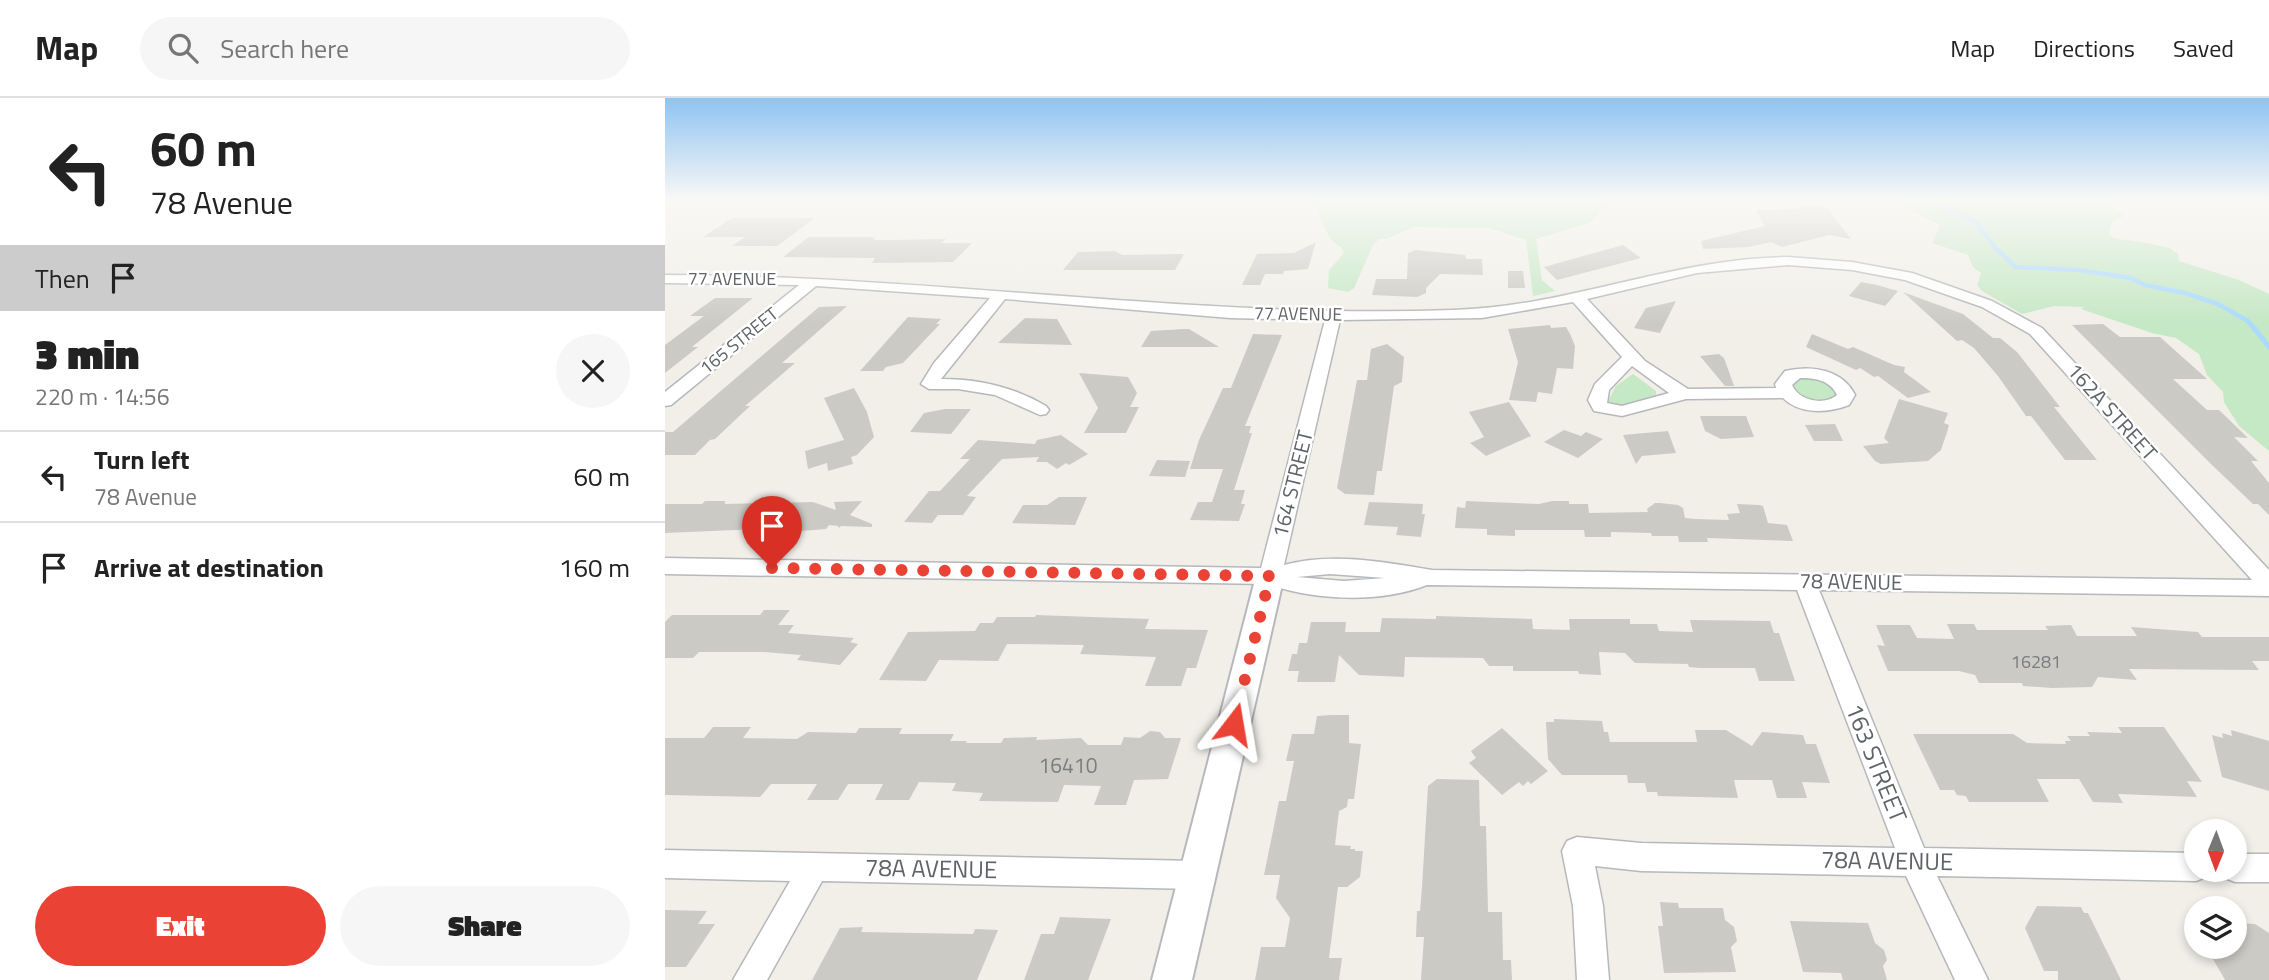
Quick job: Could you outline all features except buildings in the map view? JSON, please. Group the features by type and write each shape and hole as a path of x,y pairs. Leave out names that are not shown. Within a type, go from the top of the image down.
{"street":[{"name":"77 AVENUE","path":"665,278 754,278 1242,313 1334,315 1486,313 1693,270 1775,261 1856,266 1925,281"},
{"name":"162A STREET","path":"1925,281 1990,306 2042,337 2269,586"},
{"name":"165 STREET","path":"668,396 812,282"},
{"path":"1001,295 940,366 929,384 968,383 1022,398 1040,410"},
{"path":"1576,296 1658,381 1685,394"},
{"name":"164 STREET","path":"1172,980 1334,315"},
{"path":"1632,357 1601,388 1597,400 1600,407 1622,411 1685,394 1787,393"},
{"name":"78 AVENUE","path":"665,566 1270,576 1303,588 1365,588 1432,578 2269,586"},
{"name":"163 STREET","path":"1805,582 1915,862 1972,980"},
{"name":"78A AVENUE","path":"1593,980 1588,906 1577,851 1641,857 2184,867"},
{"name":"78A AVENUE","path":"665,864 1197,875"},
{"path":"749,980 815,866"},
{"path":"2247,868 2269,868"}],"green space":[{"path":"1333,241 1377,241 1354,288 1348,292 1328,288 1329,270 1344,253"},
{"path":"1526,241 1536,241 1542,280 1555,291 1533,296"},
{"path":"2142,242 2170,248 2178,254 2179,261 2239,280 2269,294 2269,451 2239,426 2224,402 2223,392 2207,375 2199,354 2176,338 2152,333 2081,309 2084,307 2054,306 2022,314 1982,291 1977,285 1981,273 1973,267 1968,255 1932,243"},
{"path":"1633,374 1656,391 1656,396 1625,405 1607,403 1616,386"},
{"path":"1797,377 1821,378 1840,393 1829,402 1804,400 1788,383"}],"waterway":[{"path":"1990,241 2016,267 2079,270 2131,278 2145,285 2185,293 2218,304 2248,321 2256,331"},
{"path":"2255,329 2269,347"}],"route":[{"path":"772,568 1270,576 1234,724"}]}
